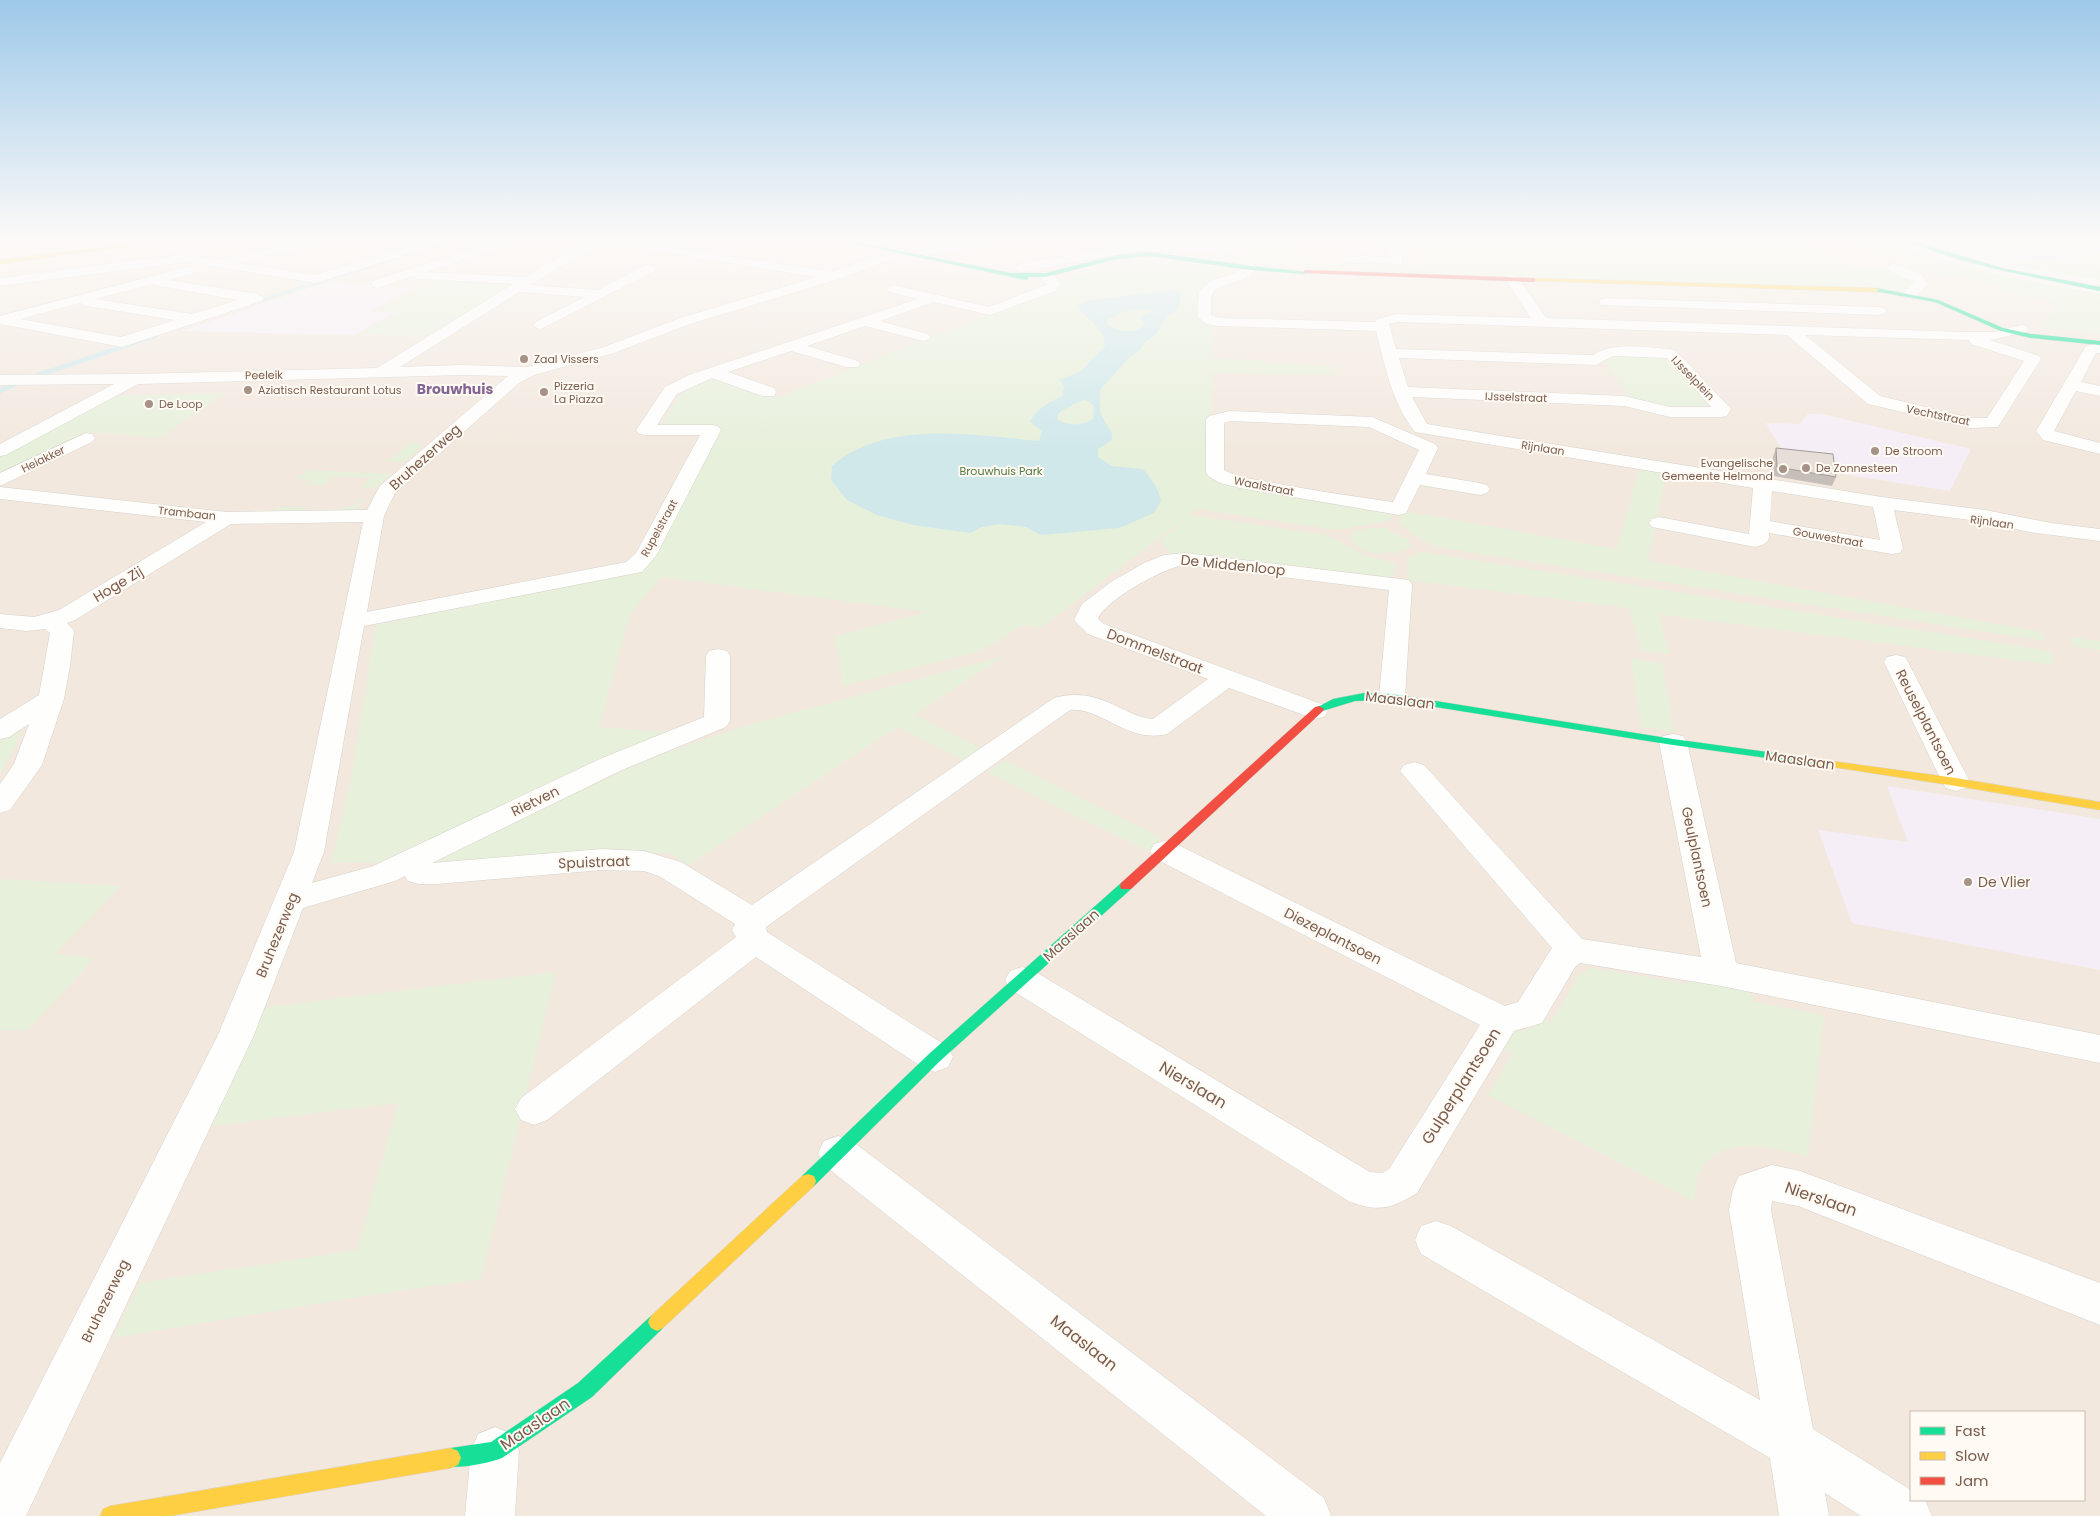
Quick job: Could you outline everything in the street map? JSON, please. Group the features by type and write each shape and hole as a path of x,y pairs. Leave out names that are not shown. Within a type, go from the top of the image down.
{"street":[{"path":"3,318 32,311"},
{"path":"142,311 194,319"},
{"path":"3,318 122,342 219,311"},
{"path":"381,372 480,311"},
{"path":"541,325 568,311"},
{"path":"528,372 608,350 685,321 719,311"},
{"name":"Rupelstraat","path":"355,621 619,571 634,566 645,556 712,430 645,430 671,391 695,378 897,311"},
{"path":"1204,311 1204,316 1211,321 1219,322 1382,327"},
{"path":"1533,311 1541,322"},
{"path":"1653,311 1664,326"},
{"path":"1843,311 1870,333"},
{"path":"1870,311 1879,311"},
{"path":"1961,311 2046,338 2100,343"},
{"path":"1421,428 1415,422 1403,392 1389,353 1382,322 1396,318 1962,336 1994,336 2017,330 2100,338"},
{"path":"864,322 923,337"},
{"name":"Vechtstraat","path":"1790,330 1874,400 1971,423 1992,423 2033,359 1962,336"},
{"path":"792,346 852,364"},
{"path":"2100,348 2091,349 2045,433 2058,439 2100,449"},
{"name":"IJsselplein","path":"1389,353 1596,360 1610,352 1618,351 1670,354 1722,409 1721,412 1712,414 1670,412 1629,401"},
{"name":"Peeleik","path":"0,380 136,379 381,372 409,374 471,370 528,372"},
{"name":"Bruhezerweg","path":"0,1516 236,1035 309,852 374,516 387,490 483,405 513,380 528,372"},
{"path":"712,372 768,392"},
{"path":"0,451 136,379"},
{"path":"2070,385 2100,391"},
{"name":"IJsselstraat","path":"1403,392 1629,401"},
{"name":"Waalstraat","path":"1220,417 1372,422 1398,433 1429,448 1399,509 1234,481 1222,477 1215,472 1215,420 1220,417"},
{"path":"1398,433 1421,428"},
{"name":"Rijnlaan","path":"1421,428 1936,511 1988,522 2100,535"},
{"name":"Heiakker","path":"0,480 86,438"},
{"path":"1413,478 1480,489"},
{"path":"1659,523 1755,540 1759,539 1763,483"},
{"name":"Trambaan","path":"0,493 228,518 374,516"},
{"name":"Gouwestraat","path":"1759,525 1892,548 1882,503"},
{"name":"Hoge Zij","path":"0,621 30,625 51,622 67,615 228,518"},
{"name":"De Middenloop","path":"1086,620 1090,608 1119,587 1152,568 1172,560 1205,560 1401,585 1392,697"},
{"name":"Dommelstraat","path":"1086,620 1096,629 1315,711"},
{"path":"0,804 28,765 51,699 58,666 62,631 51,622"},
{"name":"Rietven","path":"291,900 384,874 612,764 717,721 718,656"},
{"name":"Reuselplantsoen","path":"1896,662 1956,782"},
{"name":"Dommelstraat","path":"754,930 1064,703 1076,701 1094,705 1138,726 1158,728 1226,678"},
{"name":"Maaslaan","path":"110,1516 495,1451 585,1390 838,1152 935,1057 1164,851 1315,711 1336,700 1359,694 1392,697 1673,742 1956,782 2100,806"},
{"path":"0,731 51,699"},
{"name":"Geulplantsoen","path":"1673,742 1721,973"},
{"path":"1414,771 1573,950 1721,973 2100,1049"},
{"name":"Diezeplantsoen","path":"1164,851 1502,1020"},
{"name":"Spuistraat","path":"419,874 448,874 618,858 656,863 670,869 935,1057"},
{"path":"534,1109 754,930"},
{"name":"Gulperplantsoen","path":"1364,1190 1386,1192 1403,1181 1502,1020 1530,1013 1563,958 1573,950"},
{"name":"Nierslaan","path":"1022,980 1364,1190"},
{"name":"Maaslaan","path":"838,1152 1306,1516"},
{"name":"Nierslaan","path":"1804,1516 1750,1210 1753,1189 1772,1183 1800,1189 2100,1304"},
{"path":"1436,1240 1790,1443 1907,1516"},
{"path":"490,1516 495,1451"}],"shaded area":[{"path":"0,311 2100,311 2100,1516 0,1516"},
{"path":"242,311 396,312 354,335 181,331"},
{"name":"De Stroom","path":"1808,414 1822,414 1971,449 1950,491 1842,474 1839,464 1781,454 1781,448 1766,423 1799,424"},
{"name":"De Vlier","path":"1887,786 2100,819 2100,970 1852,923 1818,830 1908,842"}],"green space":[{"path":"380,311 479,311 440,335 362,334 401,312"},
{"name":"Brouwhuis Park","path":"997,311 1212,311 1212,358 1335,366 1336,375 1212,373 1212,482 1220,480 1394,513 1391,519 1337,530 1197,509 1189,515 1327,535 1366,556 1396,563 1391,581 1174,557 1160,540 1168,535 1184,519 1042,627 1023,625 994,644 972,653 843,686 835,636 928,612 661,577 630,614 599,727 680,733 398,862 330,863 351,778 376,625 635,573 722,429 659,428 684,389 714,376 779,397"},
{"path":"2058,311 2100,311 2100,333 2043,328 2052,312 2056,313"},
{"path":"1623,353 1665,354 1714,411 1662,409 1631,399 1604,360"},
{"path":"225,393 160,438 93,432 0,477 0,457 111,396"},
{"path":"410,443 424,444 404,462 375,461 391,459"},
{"path":"1640,467 1667,472 1648,561 2041,632 2045,641 1436,547 1415,536 1399,522 1404,511 1617,549"},
{"path":"309,470 391,474 374,488 360,487 371,478 332,476 324,485 306,485 312,480 296,478"},
{"path":"361,498 365,498 355,510 262,513 273,511 279,507 307,507 303,511 346,508 356,504"},
{"path":"1388,528 1394,534 1402,534 1401,537 1411,539 1406,542 1414,546 1405,547 1406,551 1397,550 1396,554 1387,551 1379,555 1359,547 1350,539 1351,534 1359,530"},
{"path":"1422,552 2050,651 2054,665 1658,614 1670,654 1641,651 1629,608 1407,580 1408,558"},
{"path":"2070,637 2100,641 2100,650 2074,646"},
{"path":"1004,656 914,715 989,752 972,764 897,727 689,865 668,852 410,875 506,826 653,757 748,725"},
{"path":"1631,659 1662,663 1674,732 1641,727"},
{"path":"24,723 14,748 0,774 0,738"},
{"path":"1004,760 1162,838 1148,851 987,772"},
{"path":"0,879 121,886 55,954 95,958 28,1030 0,1030"},
{"path":"1592,968 1689,984 1690,977 1751,991 1753,1002 1824,1015 1808,1157 1765,1147 1750,1146 1735,1147 1721,1152 1709,1160 1700,1172 1696,1183 1695,1202 1488,1095 1513,1053 1500,1046 1509,1032 1529,1030 1539,1016 1551,1022 1580,974"},
{"path":"556,972 481,1279 344,1299 113,1338 140,1283 357,1250 398,1103 211,1126 246,1046 266,1007"}],"water":[{"path":"1081,311 1128,311 1112,317 1107,321 1107,324 1116,329 1131,331 1145,325 1141,316 1154,311 1176,311 1167,317 1156,334 1129,358 1100,390 1100,412 1112,434 1112,440 1098,449 1098,457 1112,466 1143,469 1152,480 1160,496 1161,501 1154,513 1119,528 1041,535 1026,527 1000,524 982,527 970,533 913,525 877,515 847,500 831,480 832,466 853,451 877,441 903,436 959,434 1039,441 1042,431 1030,422 1043,406 1062,396 1064,386 1059,380 1080,372 1105,346 1102,333","holes":["1083,400 1088,401 1094,406 1093,419 1085,423 1076,424 1058,420 1057,416 1061,411"]}],"building":[{"path":"1776,448 1833,454 1836,477 1777,467"}],"waterway":[{"path":"122,347 155,336"},
{"path":"36,376 122,347"},
{"path":"0,391 14,385"}],"traffic: fast":[{"path":"1959,311 2001,329 2031,336 2100,343"},
{"path":"1319,709 1337,701 1355,697 1392,697 1673,742 1817,762"},
{"path":"808,1181 935,1057 1126,886"},
{"path":"451,1458 495,1451 585,1390 657,1322"}],"traffic: slow":[{"path":"1817,762 1956,782 2100,806"},
{"path":"657,1322 808,1181"},
{"path":"110,1516 451,1458"}],"traffic: jam":[{"path":"1126,886 1319,709"}],"place":[{"name":"Zaal Vissers","path":"524,359"},
{"name":"Aziatisch Restaurant Lotus","path":"248,390"},
{"name":"Pizzeria La Piazza","path":"544,392"},
{"name":"De Loop","path":"149,404"},
{"name":"De Stroom","path":"1875,451"},
{"name":"De Zonnesteen","path":"1806,468"},
{"name":"Evangelische Gemeente Helmond","path":"1783,469"},
{"name":"De Vlier","path":"1968,882"}],"district":[{"name":"Brouwhuis","path":"455,389"}]}
